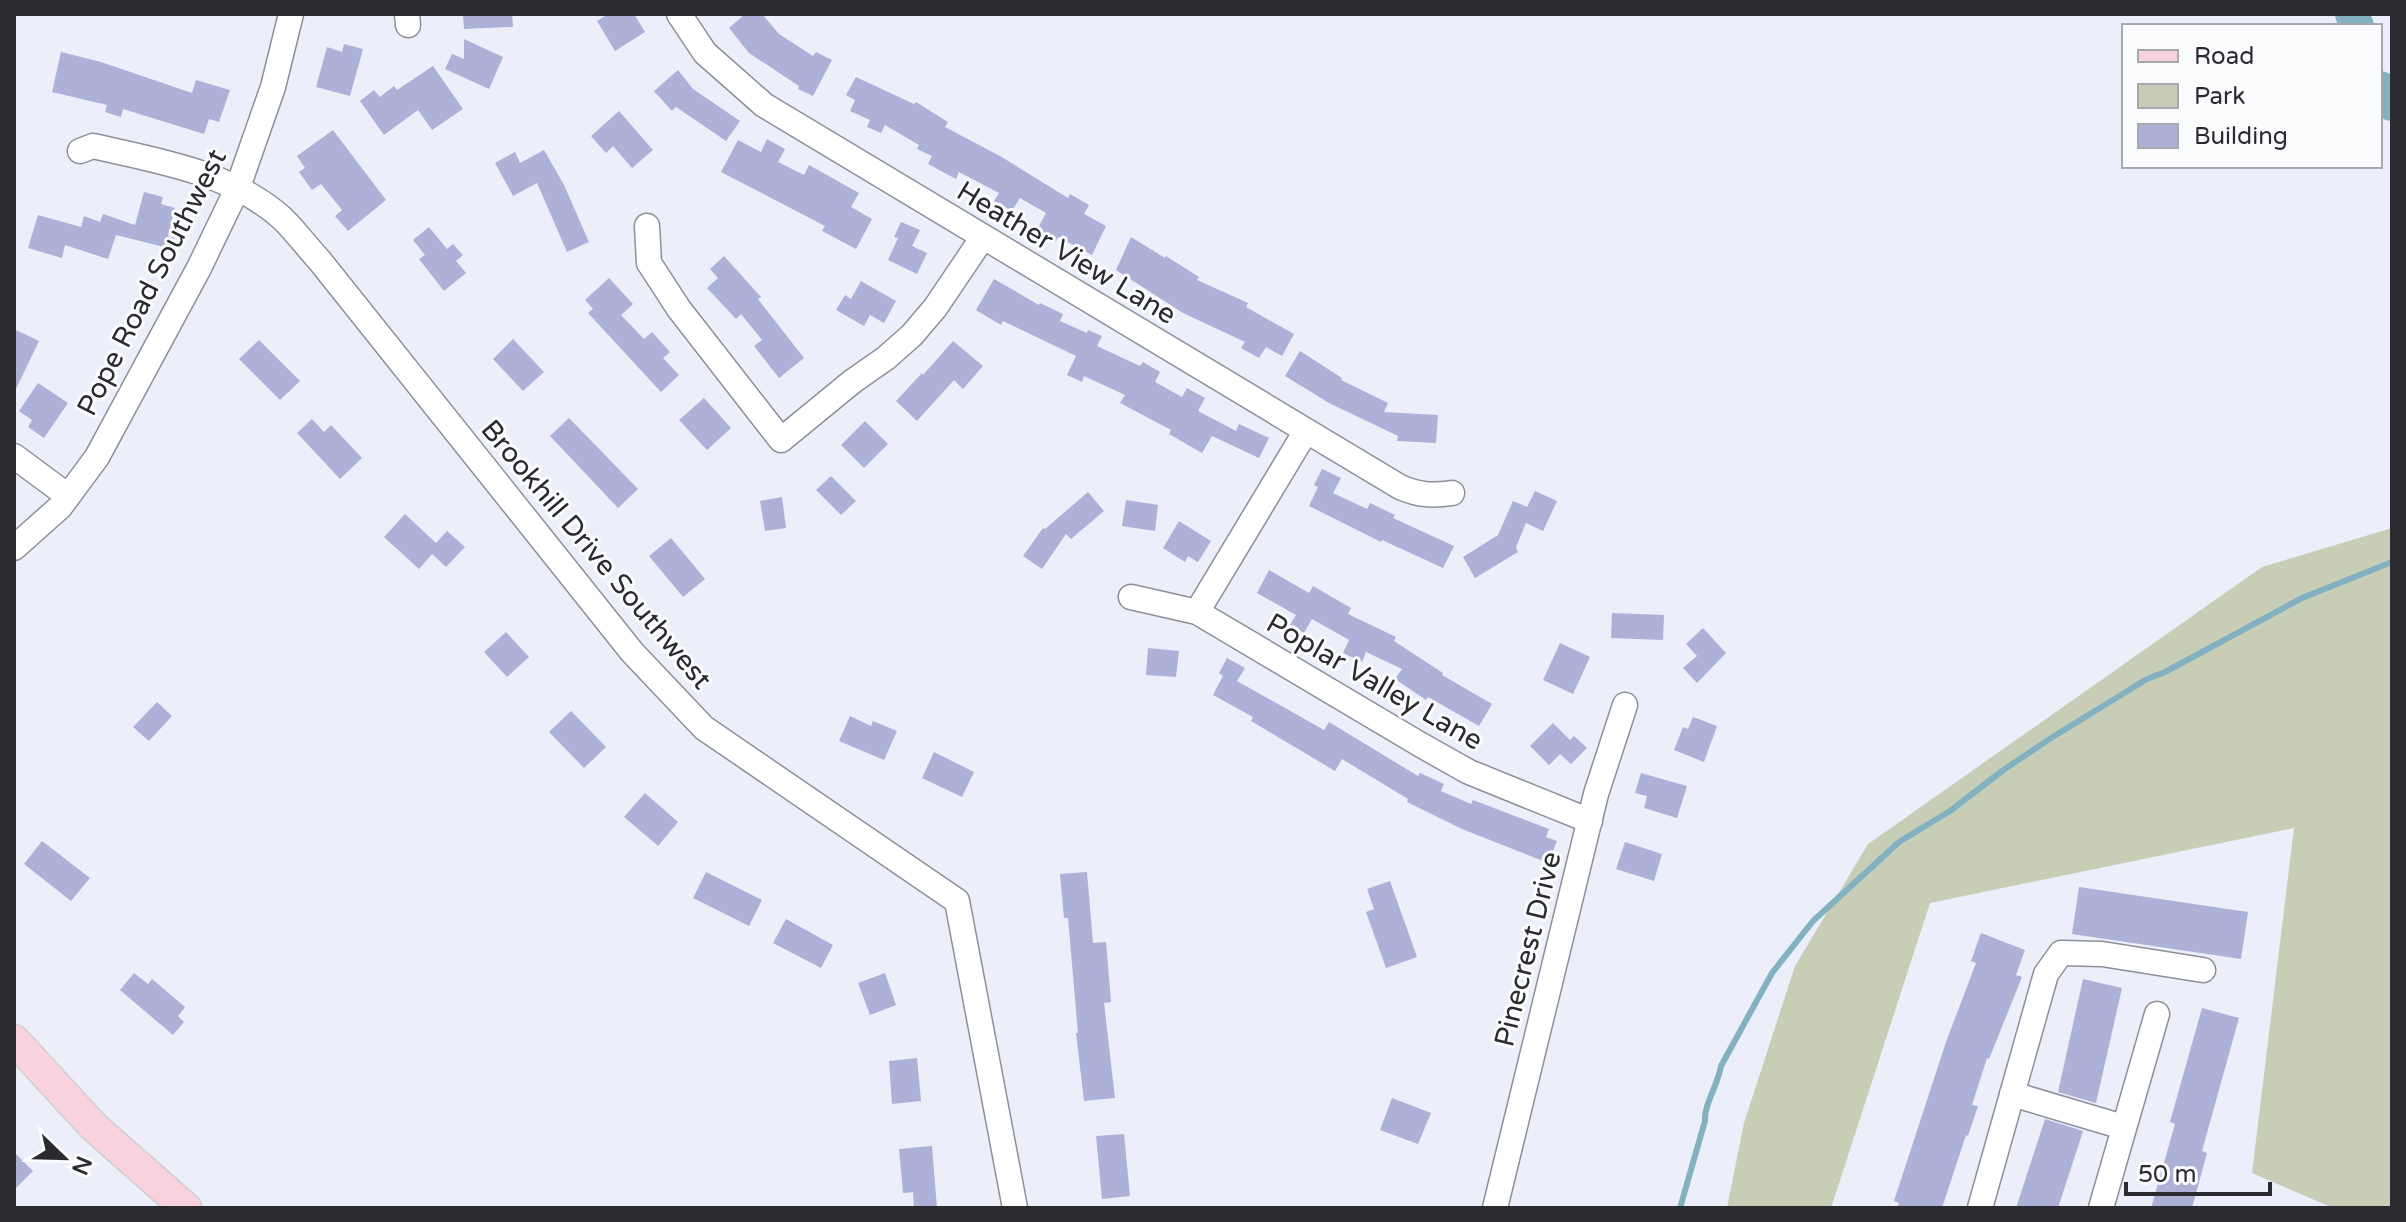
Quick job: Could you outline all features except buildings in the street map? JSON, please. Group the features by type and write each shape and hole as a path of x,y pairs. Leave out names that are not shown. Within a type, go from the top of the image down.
{"main road":[{"path":"14,1040 94,1127 186,1208"}],"street":[{"name":"Pope Road Southwest","path":"14,548 60,507 97,457 199,268 238,187 273,87 291,14"},
{"name":"Heather View Lane","path":"679,14 705,53 764,105 1400,487 1416,494 1434,496 1452,493"},
{"name":"Brookhill Drive Southwest","path":"80,151 93,146 186,167 238,187 282,219 320,261 632,652 704,728 957,901 1015,1208"},
{"path":"647,226 649,263 679,309 781,440 912,335 935,308 983,237"},
{"path":"1197,612 1306,431"},
{"path":"14,456 68,496"},
{"name":"Poplar Valley Lane","path":"1131,597 1197,612 1469,772 1590,821"},
{"name":"Pinecrest Drive","path":"1495,1208 1590,821 1625,705"},
{"path":"1980,1208 2046,974 2061,953 2102,954 2203,970"},
{"path":"2101,1208 2157,1014"},
{"path":"2012,1094 2123,1127"}],"green space":[{"path":"2392,528 2392,1208 2333,1208 2252,1173 2294,828 1930,903 1831,1208 1727,1208 1744,1123 1795,966 1868,844 2262,567"}],"waterway":[{"path":"2352,14 2356,24"},
{"path":"2382,91 2392,104"},
{"path":"1680,1208 1721,1066 1772,973 1813,921 1899,842 1950,811 2051,738 2147,679 2302,598 2392,562"}]}
